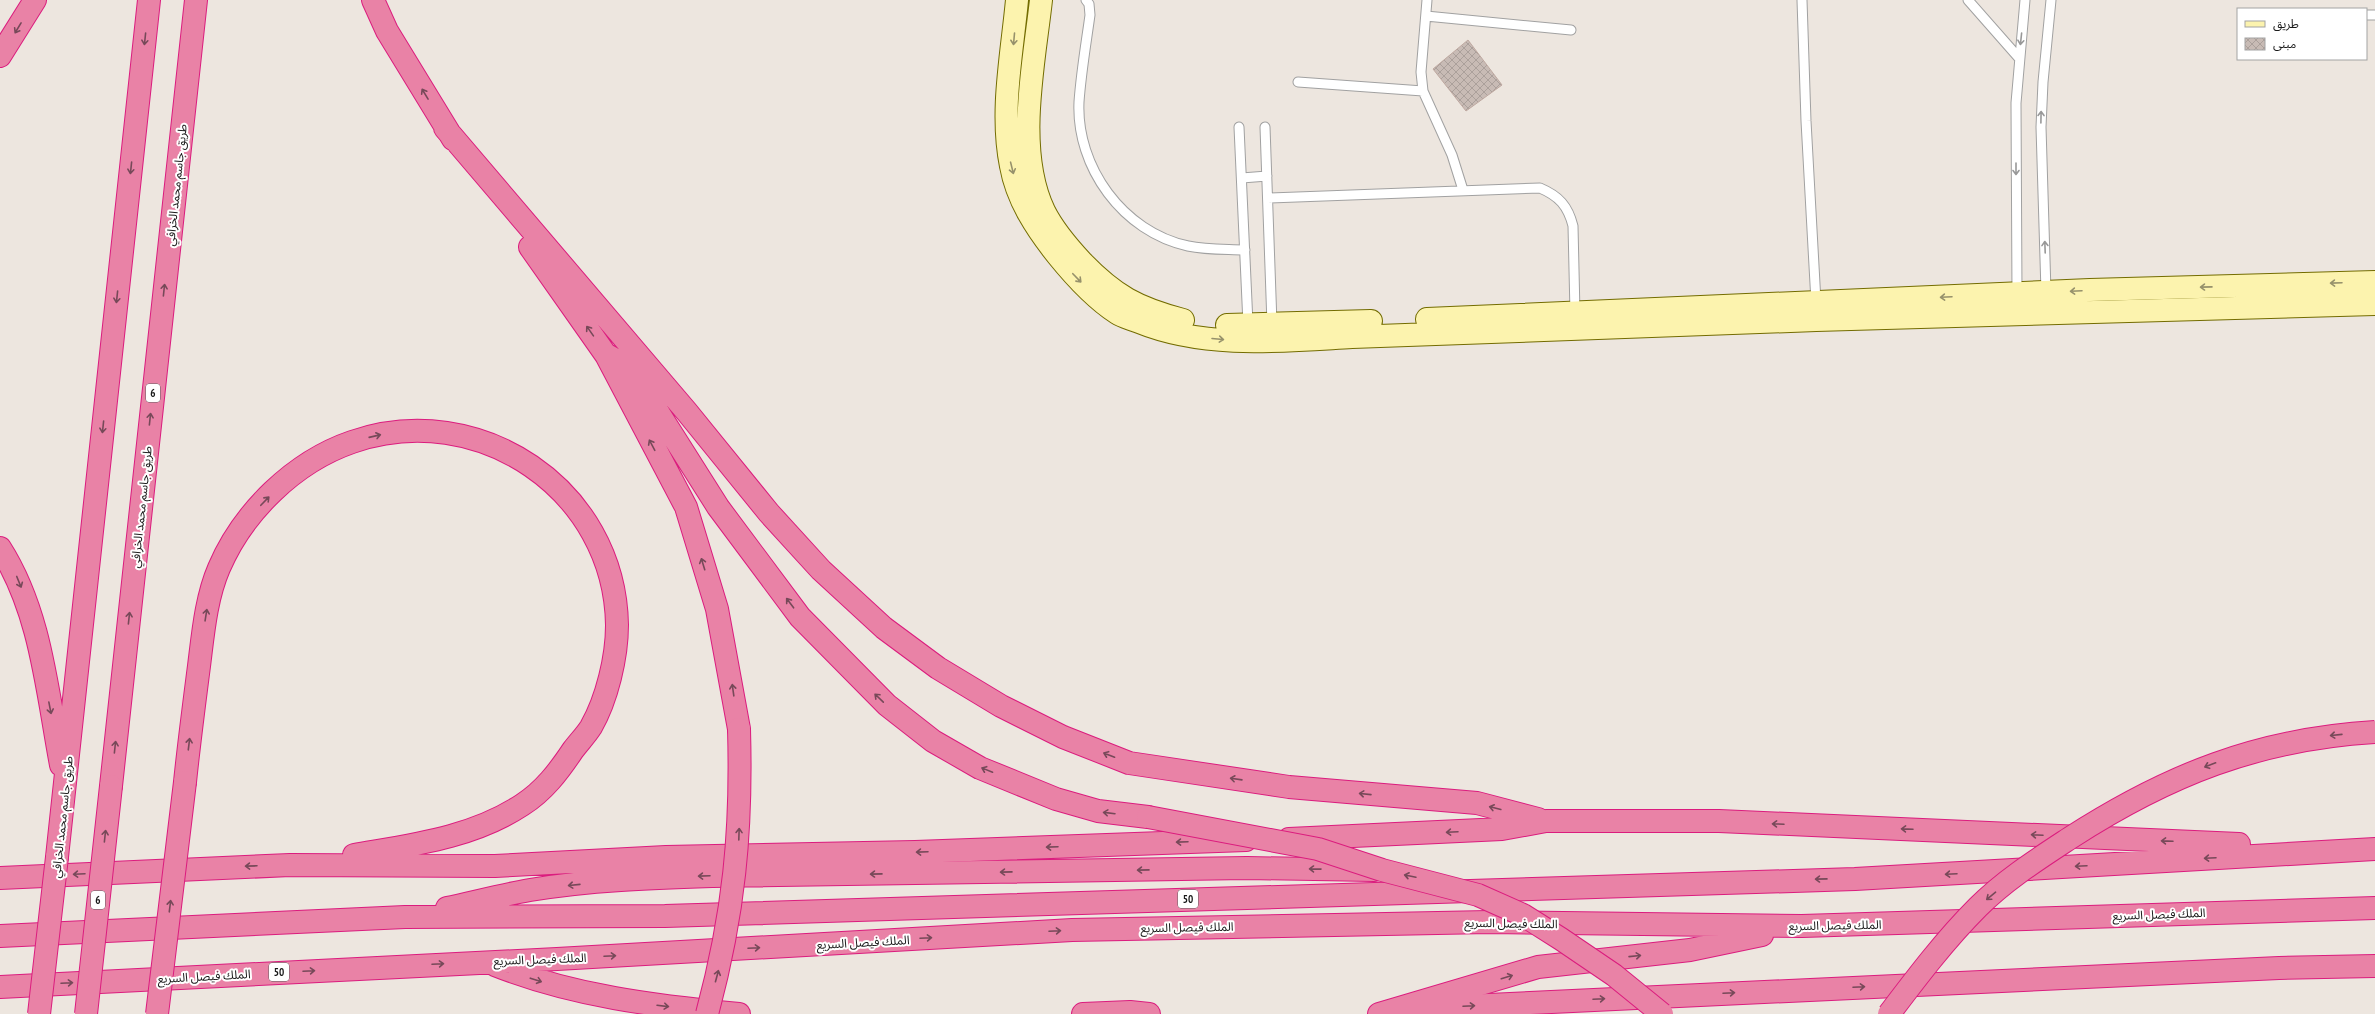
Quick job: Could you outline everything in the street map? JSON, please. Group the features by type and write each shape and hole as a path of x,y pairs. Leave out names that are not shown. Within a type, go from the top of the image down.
{"highway":[{"path":"0,56 35,0"},
{"name":"طريق جاسم محمد الخرافي","path":"39,1014 65,786 149,0"},
{"name":"طريق جاسم محمد الخرافي","path":"86,1014 196,0"},
{"path":"373,0 387,31 445,128 606,355 686,508 718,609 738,729 741,787 738,845 732,903 721,960 707,1014"},
{"path":"445,128 687,412 769,513 821,570 884,628 938,668 1001,706 1063,738 1129,763 1289,786 1477,803 1546,821"},
{"path":"606,355 630,368 718,507 800,617 887,706 933,741 980,768 1056,799 1098,811 1148,817 1318,849 1382,870 1478,895 1523,915 1614,975 1662,1014"},
{"path":"157,1014 201,650 213,583 219,567 238,535 258,508 279,486 319,457 339,447 363,438 403,431 458,434 484,441 526,461 558,490 586,523 600,547 609,574 615,604 617,627 613,658 600,708 591,726 562,769 524,804 507,814 443,839 290,865"},
{"path":"0,548 15,572 32,615 65,786"},
{"path":"1889,1014 1927,964 1979,906 2045,854 2117,809 2182,776 2240,754 2321,737 2375,732"},
{"path":"0,878 290,865 503,866 666,857 914,852 1353,837 1502,829 1546,821 1719,822 2368,849"},
{"name":"50","path":"0,936 405,917 664,916 1855,879 2368,849"},
{"path":"405,917 531,890 628,880 712,876 1247,868 1382,870"},
{"name":"الملك فيصل السريع","path":"0,987 1072,930 1473,922 1802,926 2375,908"},
{"path":"1379,1014 1402,1009 1538,967 1690,950 1802,926"},
{"path":"486,962 556,986 592,995 628,1002 739,1014"},
{"path":"1402,1009 2279,968 2375,966"},
{"path":"1083,1014 1130,1012 1149,1014"}],"street":[{"path":"1017,0 1006,129 1011,167 1024,206 1048,244 1074,275 1097,298 1118,314 1149,326 1185,336 1232,340 1287,341 1576,321"},
{"path":"1041,0 1028,139 1033,174 1044,210 1073,251 1094,273 1132,303 1161,314 1194,322 1248,326 1272,324 1576,321 2046,303 2375,282"},
{"path":"2046,303 2375,304"}],"lane":[{"path":"1086,0 1090,15 1079,103 1080,127 1086,150 1095,173 1108,193 1124,211 1142,226 1164,238 1193,246 1245,250"},
{"path":"1427,0 1421,72 1423,92 1452,155 1464,190"},
{"path":"1802,0 1806,121 1816,312"},
{"path":"2018,304 2016,103 2025,0"},
{"path":"2046,303 2041,120 2051,0"},
{"path":"1971,2 2019,58"},
{"path":"1426,16 1571,30"},
{"path":"1298,82 1423,92"},
{"path":"1239,127 1248,326"},
{"path":"1264,127 1272,324"},
{"path":"1242,178 1267,176"},
{"path":"1268,198 1540,188 1552,193 1563,202 1570,213 1572,226 1576,321"}],"building":[{"path":"1468,40 1502,85 1466,111 1433,69"}]}
